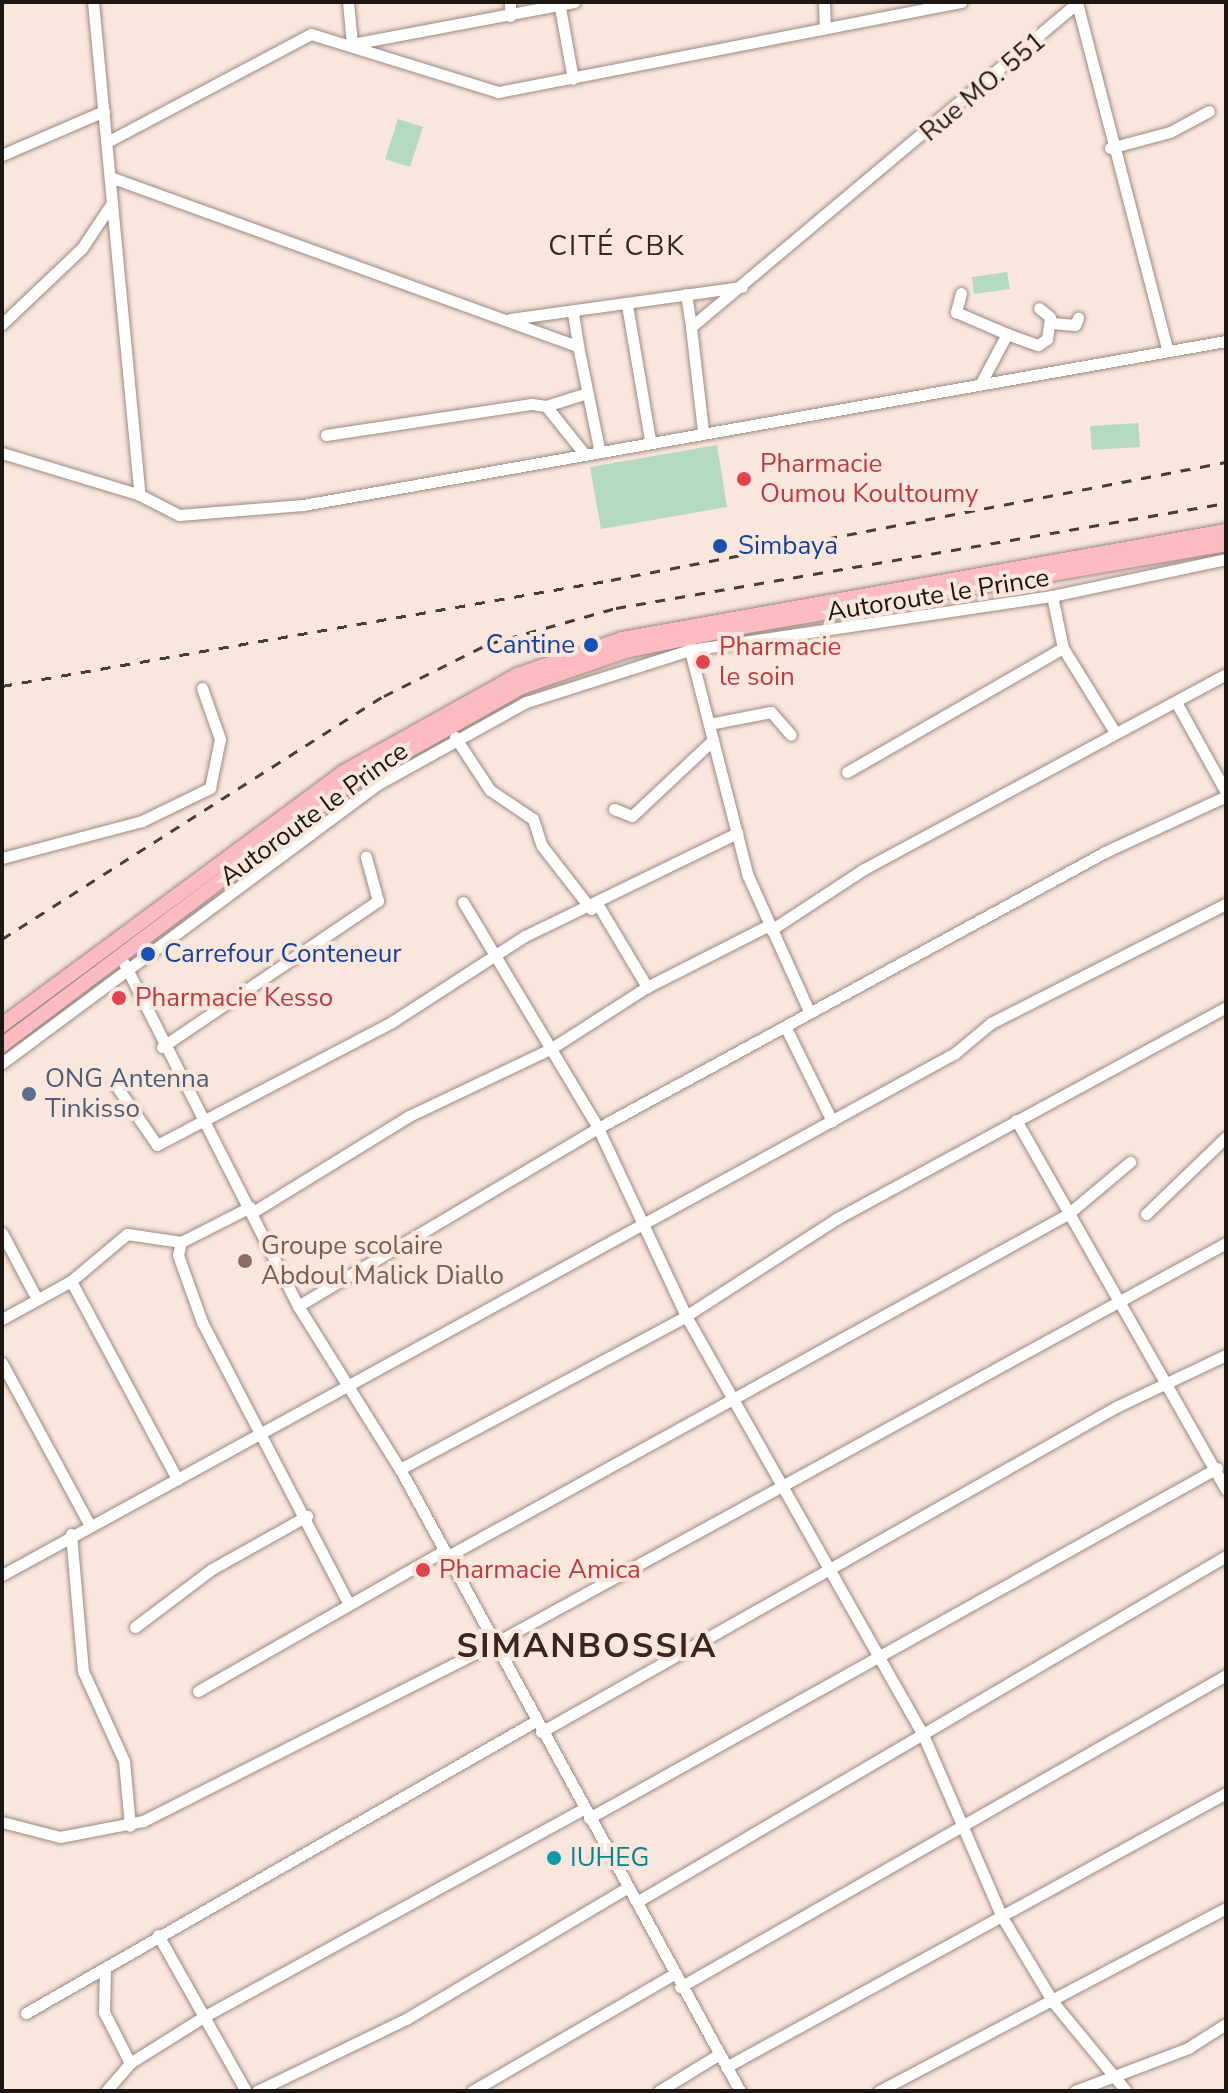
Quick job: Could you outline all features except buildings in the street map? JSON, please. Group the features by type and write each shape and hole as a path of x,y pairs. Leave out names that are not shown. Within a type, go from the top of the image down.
{"main road":[{"name":"Autoroute le Prince","path":"2,1025 342,773 517,675 622,639 1226,531"},
{"name":"Autoroute le Prince","path":"2,1045 124,962 421,737 522,687 688,644 1226,544"}],"street":[{"path":"93,2 140,495"},
{"path":"348,2 352,44"},
{"path":"510,2 510,16"},
{"path":"352,44 574,2"},
{"path":"824,2 825,27"},
{"path":"107,142 311,34 352,44 498,92 961,2"},
{"name":"Rue MO. 551","path":"691,327 743,287 1078,2 1110,148 1167,348"},
{"path":"559,4 573,79"},
{"path":"2,155 104,111"},
{"path":"1110,148 1170,132 1209,111"},
{"path":"110,177 578,346"},
{"path":"2,324 82,248 112,203"},
{"path":"504,320 573,313 743,287"},
{"path":"961,293 956,312 1007,334 1043,344 1052,323"},
{"path":"686,294 703,431"},
{"path":"627,305 650,439"},
{"path":"1039,308 1052,323 1075,325 1078,318"},
{"path":"573,313 599,448"},
{"path":"982,381 1007,334"},
{"path":"2,453 140,495 179,515 264,511 582,451 1167,348 1226,341"},
{"path":"326,435 546,406 587,393"},
{"path":"546,406 582,451"},
{"path":"871,611 1052,596 1226,559"},
{"path":"1052,596 1063,648 1113,729"},
{"path":"2,1063 124,962 455,737 526,702 688,644 737,833 770,927 810,1013"},
{"path":"847,772 1063,648"},
{"path":"2,1319 71,1281 127,1234 181,1242 252,1210 409,1116 552,1048 647,987 770,927 864,869 1113,729 1177,704 1226,674"},
{"path":"2,858 142,821 210,788 220,739 202,688"},
{"path":"298,1306 598,1128 1105,852 1226,794 1177,704"},
{"path":"709,724 771,712 791,735"},
{"path":"455,737 490,790 533,819 542,846 595,907 647,987"},
{"path":"614,809 632,816 713,740"},
{"path":"115,1084 151,1143 202,1121 392,1022 491,956 595,907 737,833"},
{"path":"162,1047 378,901 366,857"},
{"path":"463,902 491,956 552,1048 598,1128 645,1219 686,1316 924,1737 968,1826 1002,1917 1053,2002 1126,2091"},
{"path":"3,1573 177,1479 347,1380 955,1053 991,1023 1226,904"},
{"path":"124,962 162,1047 252,1210 298,1306 400,1469 538,1727 628,1887 640,1900 680,1987 740,2091"},
{"path":"400,1469 686,1316 758,1265 1016,1120 1226,1007"},
{"path":"786,1028 832,1121"},
{"path":"1016,1120 1226,1489"},
{"path":"1146,1214 1226,1137"},
{"path":"198,1691 348,1603 734,1399 1068,1214 1130,1162"},
{"path":"2,1233 37,1299"},
{"path":"181,1242 178,1255 202,1322 307,1516 348,1603"},
{"path":"2,1822 60,1837 130,1826 495,1643 1226,1243"},
{"path":"71,1281 177,1479"},
{"path":"26,2013 158,1935 830,1570 1118,1406 1169,1385 1226,1355"},
{"path":"2,1363 89,1524"},
{"path":"106,2091 130,2063 205,2016 880,1656 1226,1456"},
{"path":"135,1627 212,1569 307,1516"},
{"path":"71,1534 83,1671 124,1761 130,1826"},
{"path":"640,1900 924,1737 1226,1556"},
{"path":"680,1987 968,1826 1226,1675"},
{"path":"726,2067 1226,1793"},
{"path":"257,2091 406,2019 628,1887"},
{"path":"879,2091 1053,2002 1226,1908"},
{"path":"158,1935 246,2091"},
{"path":"105,1968 104,2012 130,2063"},
{"path":"472,2091 674,1974"},
{"path":"1075,2091 1111,2073 1188,2048 1226,2024"},
{"path":"659,2091 718,2055"}],"green space":[{"path":"398,119 423,127 410,167 385,159"},
{"path":"1007,272 1010,289 974,294 972,277"},
{"path":"1138,423 1140,447 1092,450 1090,426"},
{"path":"717,445 727,507 601,529 590,467"}],"railway":[{"path":"2,686 611,580 1226,462"},
{"path":"2,939 384,696 488,644 616,608 1226,503"}],"place":[{"name":"Pharmacie Oumou Koultoumy","path":"744,479"},
{"name":"Simbaya","path":"720,546"},
{"name":"Cantine","path":"591,645"},
{"name":"Pharmacie le soin","path":"703,662"},
{"name":"Carrefour Conteneur","path":"148,954"},
{"name":"Pharmacie Kesso","path":"119,998"},
{"name":"ONG Antenna Tinkisso","path":"29,1094"},
{"name":"Groupe scolaire Abdoul Malick Diallo","path":"245,1261"},
{"name":"Pharmacie Amica","path":"423,1570"},
{"name":"IUHEG","path":"554,1858"}],"district":[{"name":"CITÉ CBK","path":"617,246"},
{"name":"SIMANBOSSIA","path":"587,1647"}]}
